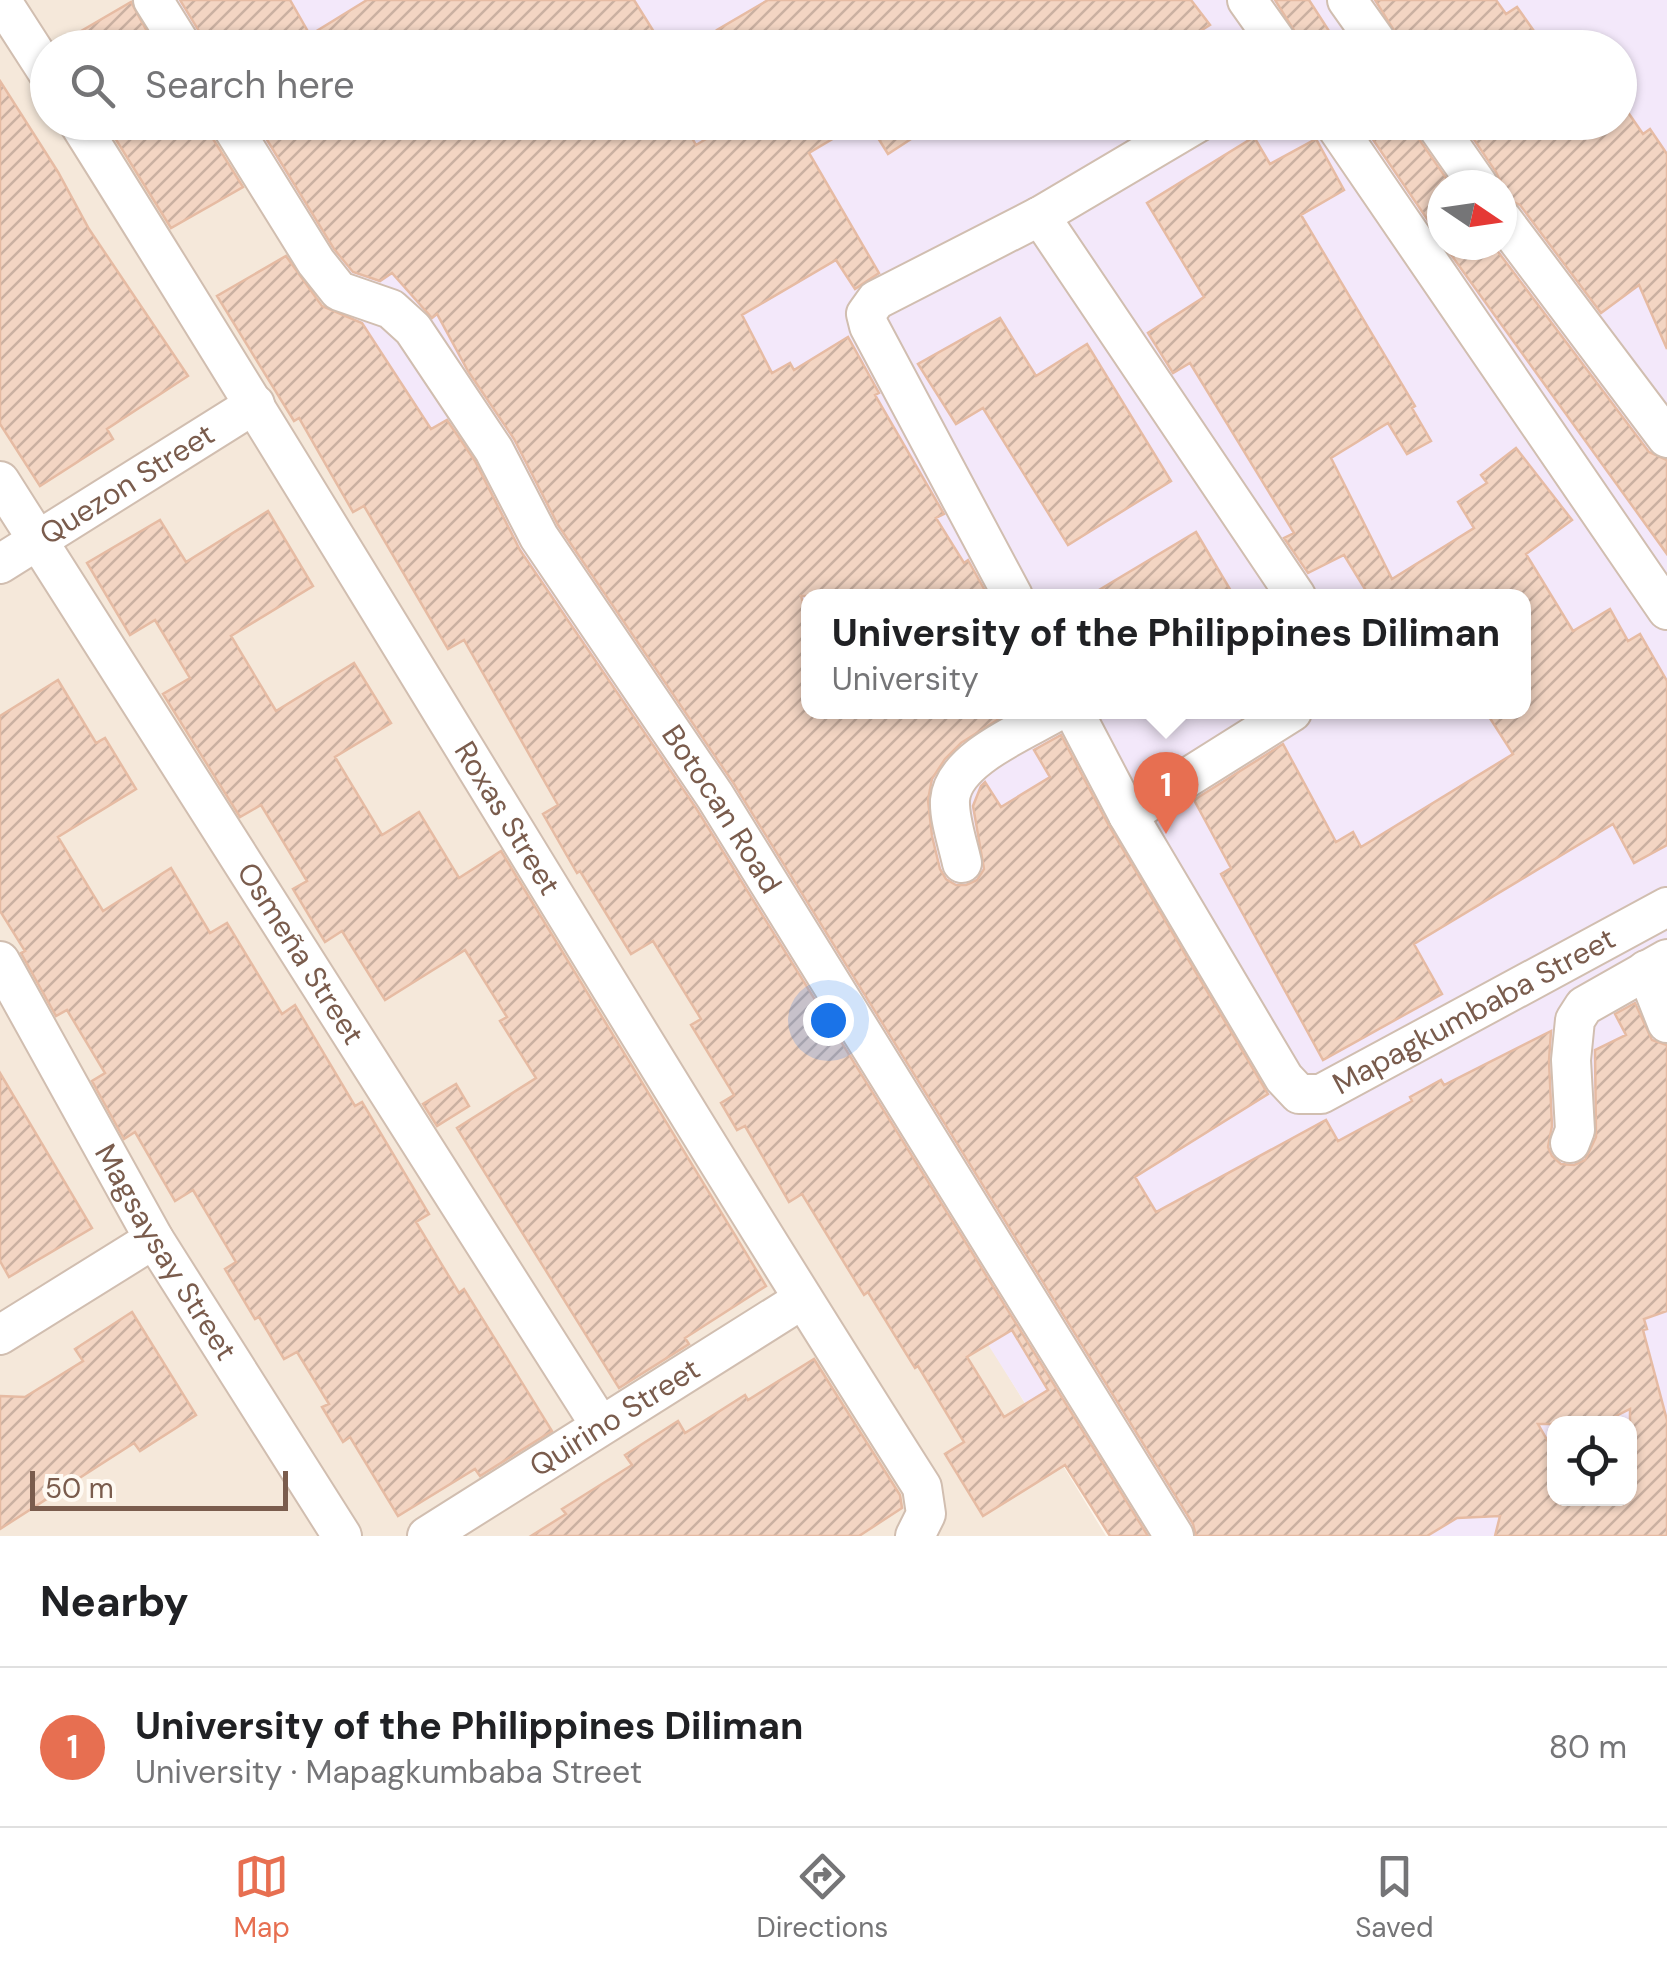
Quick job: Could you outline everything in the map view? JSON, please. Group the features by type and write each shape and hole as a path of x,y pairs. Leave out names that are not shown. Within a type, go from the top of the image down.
{"street":[{"path":"2,0 30,45"},
{"path":"154,0 172,30"},
{"path":"1247,0 1268,30"},
{"path":"1348,0 1369,30"},
{"name":"Roxas Street","path":"89,140 922,1487 921,1525"},
{"name":"Botocan Road","path":"241,140 316,262 339,291 391,309 413,329 494,450 540,538 715,796 1174,1536"},
{"path":"1009,589 866,314 876,300 1040,216 1169,140"},
{"path":"1345,140 1667,610"},
{"path":"1447,140 1468,170"},
{"path":"1040,216 1291,589"},
{"path":"1517,238 1667,438"},
{"name":"Quezon Street","path":"0,564 255,404"},
{"name":"Osmeña Street","path":"0,481 600,1426"},
{"path":"962,863 950,802 954,784 967,765 1044,719"},
{"name":"Mapagkumbaba Street","path":"1078,719 1128,815 1284,1078 1299,1094 1322,1094 1667,907"},
{"path":"1128,815 1281,719"},
{"name":"Magsaysay Street","path":"0,961 154,1239 342,1536"},
{"path":"1570,1143 1575,1130 1571,1060 1575,1020 1584,1006 1656,964 1667,1023"},
{"path":"0,1335 154,1239"},
{"name":"Quirino Street","path":"427,1536 803,1299"}],"shaded area":[{"path":"0,0 164,0 183,30 30,30 30,140 253,140 1106,1536 0,1536"},
{"path":"139,0 1667,0 1667,1536 1109,1536 227,140 1637,140 1637,30 158,30"}],"building":[{"path":"180,0 290,0 307,30 198,30"},
{"path":"367,0 634,0 653,30 318,30"},
{"path":"768,0 1191,0 1210,25 1202,30 717,30"},
{"path":"1275,0 1309,0 1328,30 1294,30"},
{"path":"1375,0 1496,0 1506,14 1517,7 1533,30 1394,30"},
{"path":"131,2 146,30 83,30"},
{"path":"0,81 30,128 30,140 38,140 89,229 188,376 107,429 113,439 40,486 0,424"},
{"path":"1637,125 1643,134 1650,129 1667,154 1667,349 1639,285 1601,313 1520,205 1517,170 1495,170 1474,140 1637,140"},
{"path":"116,140 214,140 243,187 171,228"},
{"path":"267,140 693,140 696,145 704,140 831,140 809,153 879,273 855,289 836,260 742,315 772,373 790,363 794,370 848,337 879,393 875,395 944,514 936,518 984,589 801,589 801,719 999,719 961,743 932,779 928,800 932,836 940,869 956,885 977,880 984,869 973,806 981,786 985,782 1001,807 1050,777 1034,750 1061,735 1109,826 1268,1094 1135,1177 1156,1212 1326,1120 1338,1141 1412,1101 1410,1097 1441,1080 1444,1085 1551,1031 1552,1126 1548,1147 1561,1164 1574,1165 1585,1160 1596,1137 1595,1050 1626,1035 1615,1014 1635,1003 1652,1040 1667,1045 1667,1311 1644,1319 1647,1329 1643,1330 1667,1420 1667,1536 1495,1536 1500,1516 1457,1518 1427,1536 1196,1536 1193,1524 734,784 558,525 514,439 468,371 437,314 432,318 392,273 380,281 353,272 334,249"},
{"path":"879,140 909,140 888,154"},
{"path":"1249,140 1256,140 1270,164 1317,140 1344,190 1301,215 1415,406 1412,408 1431,441 1407,454 1388,423 1331,458 1392,579 1474,528 1458,502 1487,483 1481,475 1516,448 1572,520 1526,554 1573,631 1610,609 1628,641 1640,634 1667,681 1667,845 1634,863 1613,824 1414,944 1442,994 1323,1060 1221,874 1231,868 1194,800 1283,744 1336,842 1353,832 1361,847 1513,754 1490,719 1531,719 1531,589 1365,589 1344,555 1308,573 1284,538 1294,533 1190,363 1173,373 1148,333 1204,297 1147,203"},
{"path":"1373,140 1420,140 1440,170 1427,170 1427,219"},
{"path":"286,256 322,306 362,323 431,429 447,420 475,461 520,550 696,808 1148,1536 1110,1536 1065,1465 983,1516 945,1454 964,1442 918,1366 915,1368 868,1292 864,1295 802,1194 789,1202 745,1126 737,1130 721,1103 734,1095 691,1025 701,1019 653,941 631,954 543,814 558,805 464,640 448,649 364,506 353,512 299,418 294,421 217,296","holes":["1012,1330 1048,1390 1004,1417 967,1357"]},
{"path":"1455,260 1504,260 1649,452 1667,460 1667,554"},
{"path":"1000,318 1036,376 1087,344 1171,481 1068,545 983,408 956,424 918,364"},
{"path":"268,511 313,586 231,636 276,711 354,663 391,723 335,757 382,835 419,812 459,878 501,851 766,1286 685,1338 689,1344 619,1388 457,1128 536,1078 500,1021 507,1017 465,950 385,1000 342,931 325,942 293,889 307,881 261,805 240,817 163,694 190,678 155,620 130,635 87,563 160,520 186,562"},
{"path":"1196,532 1230,589 1101,589"},
{"path":"58,680 96,743 105,738 136,789 58,837 103,911 171,868 210,933 227,923 282,1014 295,1005 355,1106 362,1102 429,1214 416,1222 459,1293 464,1289 552,1431 480,1476 475,1469 398,1516 350,1437 343,1442 322,1407 329,1404 297,1352 284,1359 259,1317 255,1319 225,1269 236,1262 193,1190 175,1201 135,1132 124,1139 92,1081 105,1073 67,1010 56,1016 21,953 25,951 0,911 0,716"},
{"path":"0,1073 92,1228 9,1277 0,1261"},
{"path":"456,1084 469,1106 437,1126 423,1104"},
{"path":"132,1312 196,1415 140,1451 134,1443 0,1529 0,1396 25,1397 83,1361 75,1349"},
{"path":"814,1359 900,1495 902,1508 859,1536 531,1536 566,1514 562,1509 632,1465 625,1455 678,1421 685,1433 745,1395 748,1400"}],"place":[{"name":"University of the Philippines Diliman","path":"1166,834"}]}
